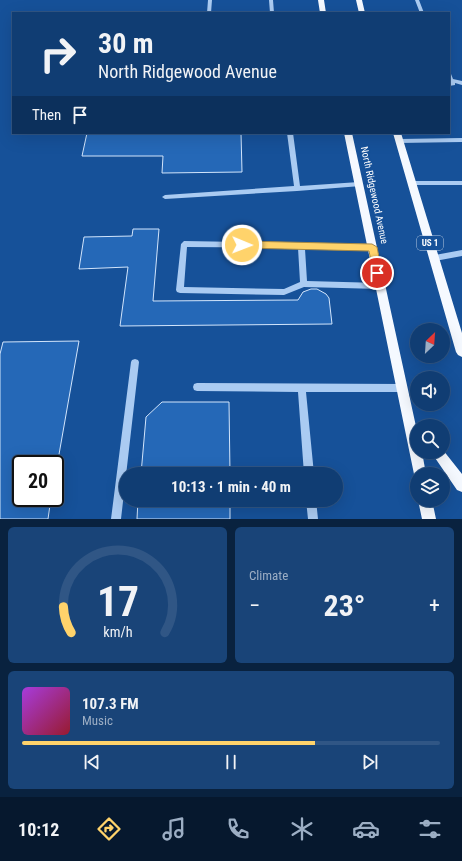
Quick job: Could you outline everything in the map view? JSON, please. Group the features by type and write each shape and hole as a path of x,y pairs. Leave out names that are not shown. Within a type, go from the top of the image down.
{"main road":[{"path":"321,0 323,12"},
{"path":"358,0 362,12"},
{"name":"North Ridgewood Avenue","path":"348,134 419,467"},
{"name":"US 1","path":"398,137 462,352"},
{"path":"407,412 412,419"},
{"path":"442,459 462,485"},
{"path":"426,507 429,519"}],"lane":[{"path":"209,12 210,0"},
{"path":"271,0 272,12"},
{"path":"417,0 422,12"},
{"path":"450,80 462,83"},
{"path":"290,134 297,189"},
{"path":"398,137 462,140"},
{"path":"412,183 462,183"},
{"path":"165,197 359,184"},
{"path":"372,247 184,244 180,290 284,292 304,284 380,286"},
{"path":"301,246 304,284"},
{"path":"435,258 462,253"},
{"path":"116,519 135,362"},
{"path":"197,387 402,388"},
{"path":"302,388 308,467"},
{"path":"312,507 313,519"}],"building":[{"path":"87,134 241,134 242,172 162,173 163,156 82,156"},
{"path":"133,229 159,229 153,301 298,300 303,292 311,289 317,289 326,294 329,298 332,324 120,326 128,267 79,269 84,237 132,236"},
{"path":"79,341 59,455 12,455 12,507 50,507 48,519 0,519 0,354 3,342"},
{"path":"162,402 229,402 230,467 142,467 146,417"},
{"path":"138,507 230,507 230,519 137,519"}],"route":[{"path":"242,245 372,247 377,273"}]}
